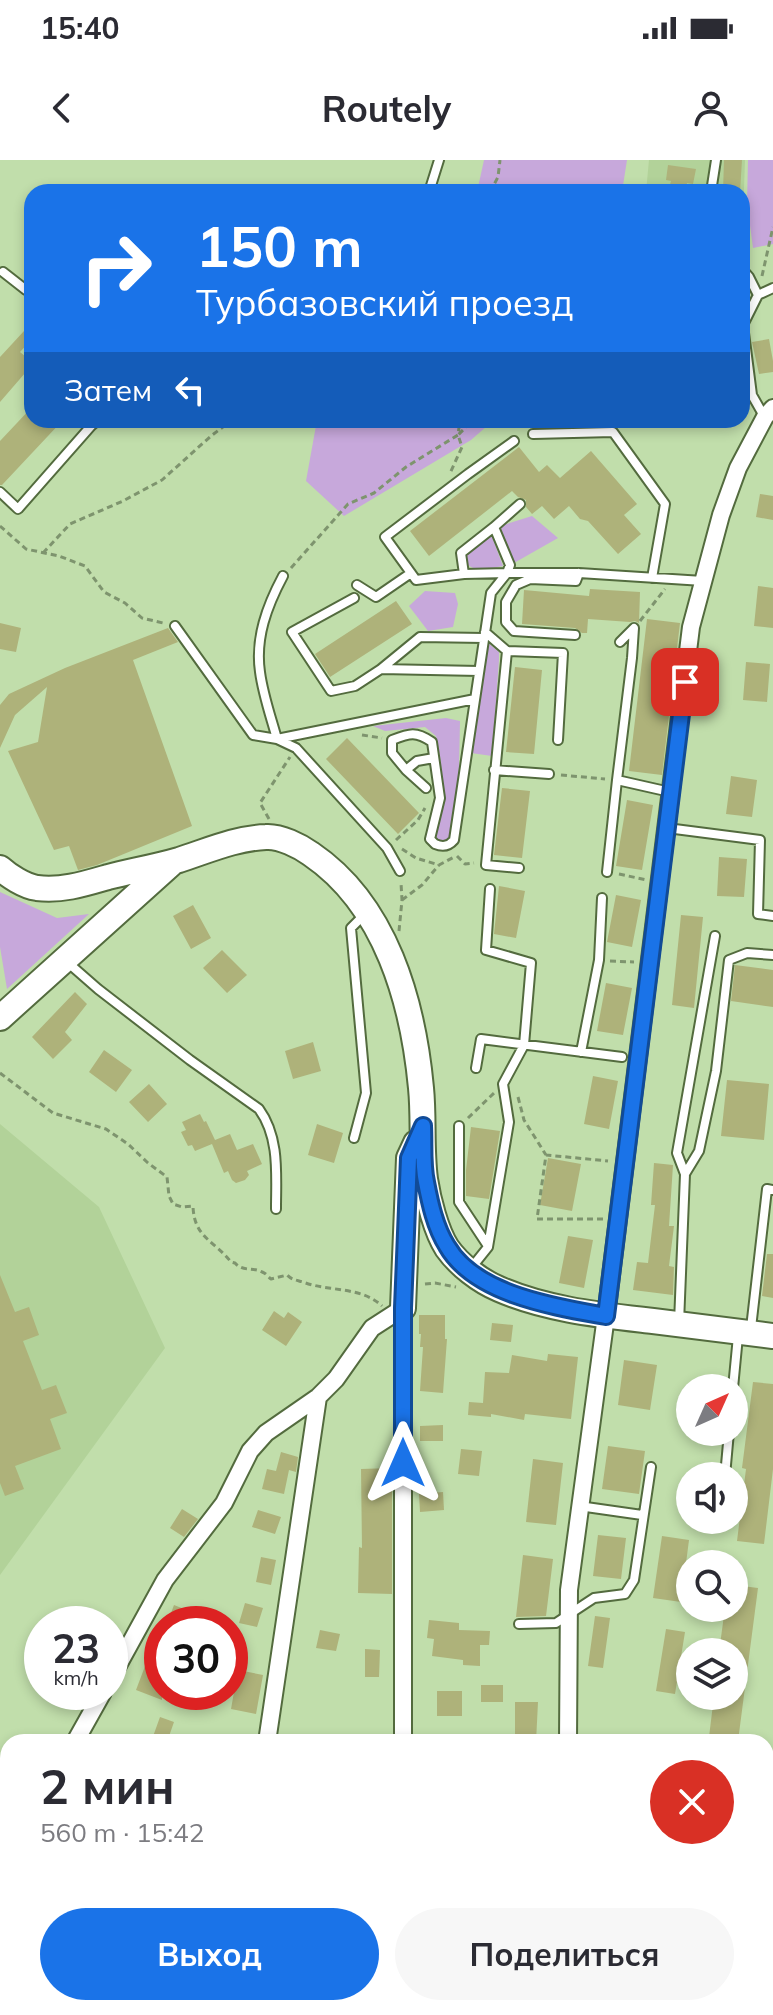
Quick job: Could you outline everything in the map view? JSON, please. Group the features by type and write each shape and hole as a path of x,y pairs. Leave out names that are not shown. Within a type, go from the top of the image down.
{"main road":[{"path":"0,868 34,888 67,889 175,861 237,841 269,836 310,852 336,874 367,912 383,937 393,964 409,1012 421,1086 425,1179 434,1218 447,1248 469,1271 497,1288 538,1303 606,1316 754,1334"},
{"path":"0,1018 175,861"},
{"path":"400,1310 409,1158 423,1126"}],"street":[{"path":"568,1734 569,1590 691,627 721,515 738,468 769,412"},
{"path":"128,1647 165,1580 224,1503 250,1451 266,1433 318,1397 336,1379 372,1328 400,1310"},
{"path":"400,1310 403,1734"},
{"path":"268,1734 318,1397"},
{"path":"79,1734 93,1710"}],"lane":[{"path":"432,184 439,160"},
{"path":"712,184 716,160"},
{"path":"3,272 24,288"},
{"path":"750,279 758,295"},
{"path":"750,311 758,295 773,288"},
{"path":"750,379 752,395 769,412"},
{"path":"0,492 18,509 89,428"},
{"path":"533,434 613,432 665,504 652,578"},
{"path":"514,441 385,537 416,580 464,574 579,573 704,581"},
{"path":"464,574 461,553 520,504"},
{"path":"426,788 392,753 392,740 408,734 421,735 432,742 440,798 430,839 440,846 450,845 454,840 491,593 510,565 494,527"},
{"path":"357,585 376,597 411,573"},
{"path":"575,635 514,631 506,622 506,602 516,585 530,579 576,581 579,573"},
{"path":"277,739 259,671 261,631 269,602 283,576"},
{"path":"354,598 292,632 331,691 355,686 420,637 485,635 507,651 563,653 558,740"},
{"path":"175,626 253,735 277,739 296,748 390,846 400,871"},
{"path":"620,642 634,628"},
{"path":"607,872 634,628"},
{"path":"507,651 486,865 519,868"},
{"path":"381,669 479,671"},
{"path":"277,739 475,699"},
{"path":"406,770 417,761 434,758"},
{"path":"494,770 549,774"},
{"path":"617,780 671,792"},
{"path":"667,828 760,840 758,914 773,916"},
{"path":"469,1271 488,1247 509,1122 503,1084 524,1045 531,963 486,950 490,889"},
{"path":"581,1052 599,960 602,898"},
{"path":"354,1138 366,1093 351,928 367,912"},
{"path":"678,1324 685,1174 677,1153 715,936"},
{"path":"685,1174 699,1151 716,1071 729,960 747,953 773,955"},
{"path":"64,960 190,1060 259,1109 273,1137 276,1209"},
{"path":"476,1068 481,1039 622,1057"},
{"path":"459,1126 459,1202 488,1247"},
{"path":"738,1374 754,1334 752,1309 767,1189 773,1190"},
{"path":"519,1624 556,1623 594,1598 625,1594 634,1580 651,1467"},
{"path":"579,1506 642,1515"}],"path":[{"path":"494,184 500,160"},
{"path":"758,295 773,227"},
{"path":"43,553 70,524 162,480 222,428"},
{"path":"450,487 446,481 462,447 459,428"},
{"path":"283,576 348,504 374,493 406,467 465,428"},
{"path":"0,526 26,549 59,556 85,566 104,592 125,603 142,618 175,626"},
{"path":"634,628 668,586"},
{"path":"281,839 260,803 296,748"},
{"path":"549,774 617,780"},
{"path":"426,788 426,805 418,820 390,846 439,865"},
{"path":"450,845 449,849 465,864 486,862"},
{"path":"402,900 422,885 439,865 456,856"},
{"path":"393,964 402,900 400,871"},
{"path":"607,872 660,883"},
{"path":"599,960 638,963"},
{"path":"511,1069 524,1120 546,1155 537,1219 603,1219"},
{"path":"0,1073 53,1113 106,1129 128,1144 167,1177 173,1204 193,1206 196,1228 239,1267 263,1272 271,1279 287,1275 290,1279 311,1285 362,1293 382,1307 400,1310"},
{"path":"459,1126 503,1084"},
{"path":"546,1155 608,1161"}],"shaded area":[{"path":"484,160 627,160 623,184 479,184"},
{"path":"649,160 745,160 744,184 647,184"},
{"path":"748,160 773,160 773,244 753,248 750,184 747,184"},
{"path":"316,428 485,428 471,440 344,516 306,481"},
{"path":"532,516 558,538 514,563 500,526"},
{"path":"491,534 503,566 483,569 469,566 465,562 466,555"},
{"path":"425,591 455,593 458,604 453,627 428,631 409,606"},
{"path":"487,642 499,652 492,756 471,753"},
{"path":"446,718 460,721 458,779 450,837 440,842 435,836 444,797 436,736 425,727 385,731 373,726"},
{"path":"0,892 57,918 89,914 7,989 0,947"},
{"path":"0,1124 99,1207 165,1348 0,1575"}],"building":[{"path":"724,160 742,160 740,184 723,184"},
{"path":"668,165 696,169 693,184 670,184 671,181 666,180"},
{"path":"24,331 24,348 20,352 24,355 24,374 0,402 0,357"},
{"path":"769,339 773,372 759,374 752,342"},
{"path":"24,416 24,428 55,428 2,485 0,441"},
{"path":"519,447 539,472 547,465 560,478 591,451 637,504 624,515 641,534 618,554 588,521 580,519 569,506 554,519 542,506 532,514 526,507 526,500 512,491 429,556 410,531"},
{"path":"760,494 773,496 773,520 756,517"},
{"path":"758,586 773,588 773,628 754,626"},
{"path":"590,589 640,592 639,623 588,619 587,633 575,628 522,624 524,590 589,596"},
{"path":"396,601 412,624 330,677 315,654"},
{"path":"647,619 680,623 662,775 629,771"},
{"path":"0,623 21,628 16,652 0,649"},
{"path":"168,628 178,642 133,660 192,826 78,870 69,846 54,850 8,751 38,742 47,687 15,715 0,748 0,705 9,694 65,668"},
{"path":"746,662 770,664 767,702 743,700"},
{"path":"515,667 542,670 534,754 506,752"},
{"path":"347,738 419,813 398,834 326,759"},
{"path":"731,776 757,780 752,817 726,814"},
{"path":"502,788 530,791 522,858 494,855"},
{"path":"627,800 653,805 642,870 616,866"},
{"path":"719,857 747,859 744,897 717,896"},
{"path":"499,886 525,891 516,938 494,934"},
{"path":"616,895 641,900 632,947 607,942"},
{"path":"193,905 211,938 191,949 173,916"},
{"path":"681,915 703,917 694,1008 672,1005"},
{"path":"222,950 247,975 227,993 203,968"},
{"path":"735,965 773,970 773,1007 731,1001"},
{"path":"606,983 632,988 623,1035 597,1031"},
{"path":"75,992 87,1004 65,1032 72,1040 53,1059 32,1037"},
{"path":"313,1042 321,1071 293,1079 285,1051"},
{"path":"104,1050 132,1070 116,1092 89,1072"},
{"path":"593,1076 618,1081 609,1129 584,1124"},
{"path":"727,1080 769,1084 764,1140 721,1136"},
{"path":"149,1084 167,1104 148,1122 129,1102"},
{"path":"200,1114 215,1140 230,1134 237,1150 253,1144 262,1164 247,1171 249,1175 245,1180 236,1183 228,1171 224,1173 212,1144 195,1151 192,1145 188,1146 181,1132 186,1130 182,1122"},
{"path":"317,1124 343,1133 334,1163 308,1155"},
{"path":"471,1127 500,1131 489,1199 466,1196"},
{"path":"548,1158 581,1164 572,1211 540,1205"},
{"path":"654,1163 673,1165 669,1226 674,1226 669,1266 674,1267 673,1295 633,1290 637,1262 648,1263 655,1205 651,1205"},
{"path":"568,1236 593,1240 584,1288 559,1283"},
{"path":"767,1254 773,1254 773,1298 762,1296"},
{"path":"0,1275 15,1312 29,1307 39,1335 23,1341 42,1390 56,1385 67,1413 50,1419 61,1449 15,1466 24,1489 5,1496 0,1483"},
{"path":"274,1311 284,1318 288,1312 302,1322 286,1346 262,1330"},
{"path":"419,1315 445,1315 447,1339 443,1393 420,1391 423,1347 420,1347"},
{"path":"492,1323 513,1325 511,1342 490,1340"},
{"path":"548,1354 578,1357 571,1419 525,1414 524,1420 491,1414 491,1417 468,1415 469,1402 483,1403 485,1372 509,1373 512,1355 547,1361"},
{"path":"624,1360 657,1365 650,1410 618,1405"},
{"path":"753,1382 773,1384 773,1469 764,1544 737,1541 738,1534 748,1534 748,1462 743,1462 745,1446 748,1446"},
{"path":"443,1425 443,1441 420,1441 420,1426"},
{"path":"608,1446 645,1451 639,1494 602,1489"},
{"path":"461,1449 482,1451 479,1476 458,1474"},
{"path":"281,1452 298,1457 296,1472 289,1470 284,1494 262,1489 267,1469 276,1471"},
{"path":"533,1459 563,1463 556,1525 526,1522"},
{"path":"392,1468 392,1594 358,1593 359,1547 362,1548 361,1469"},
{"path":"443,1492 444,1510 420,1512 419,1494"},
{"path":"182,1509 198,1519 184,1537 170,1528"},
{"path":"258,1510 281,1517 275,1534 252,1527"},
{"path":"598,1535 626,1538 621,1579 593,1576"},
{"path":"662,1536 689,1540 688,1550 676,1550 676,1601 653,1598"},
{"path":"523,1555 553,1559 546,1616 516,1617"},
{"path":"261,1557 276,1560 271,1585 256,1582"},
{"path":"748,1587 758,1588 748,1665 748,1638 721,1638 723,1622 748,1622"},
{"path":"245,1603 263,1608 257,1627 248,1625 248,1606 244,1606"},
{"path":"595,1616 610,1618 603,1668 588,1666"},
{"path":"429,1620 459,1623 459,1630 490,1631 489,1645 480,1645 480,1666 463,1665 463,1660 432,1656 434,1639 427,1638"},
{"path":"666,1629 685,1632 684,1638 676,1638 675,1694 656,1691"},
{"path":"320,1630 340,1634 336,1651 316,1648"},
{"path":"365,1649 380,1650 379,1677 365,1677"},
{"path":"144,1669 144,1693 136,1690"},
{"path":"248,1672 263,1675 256,1714 236,1710 248,1710"},
{"path":"481,1685 503,1685 503,1702 481,1702"},
{"path":"437,1691 462,1691 462,1716 437,1716"},
{"path":"515,1702 538,1702 536,1734 515,1734"},
{"path":"712,1710 742,1710 739,1734 709,1734"},
{"path":"160,1717 174,1722 170,1734 154,1734"}],"route":[{"path":"403,1463 403,1308 409,1158 423,1126 425,1179 434,1218 447,1248 469,1271 497,1288 538,1303 606,1316 685,682"}]}
